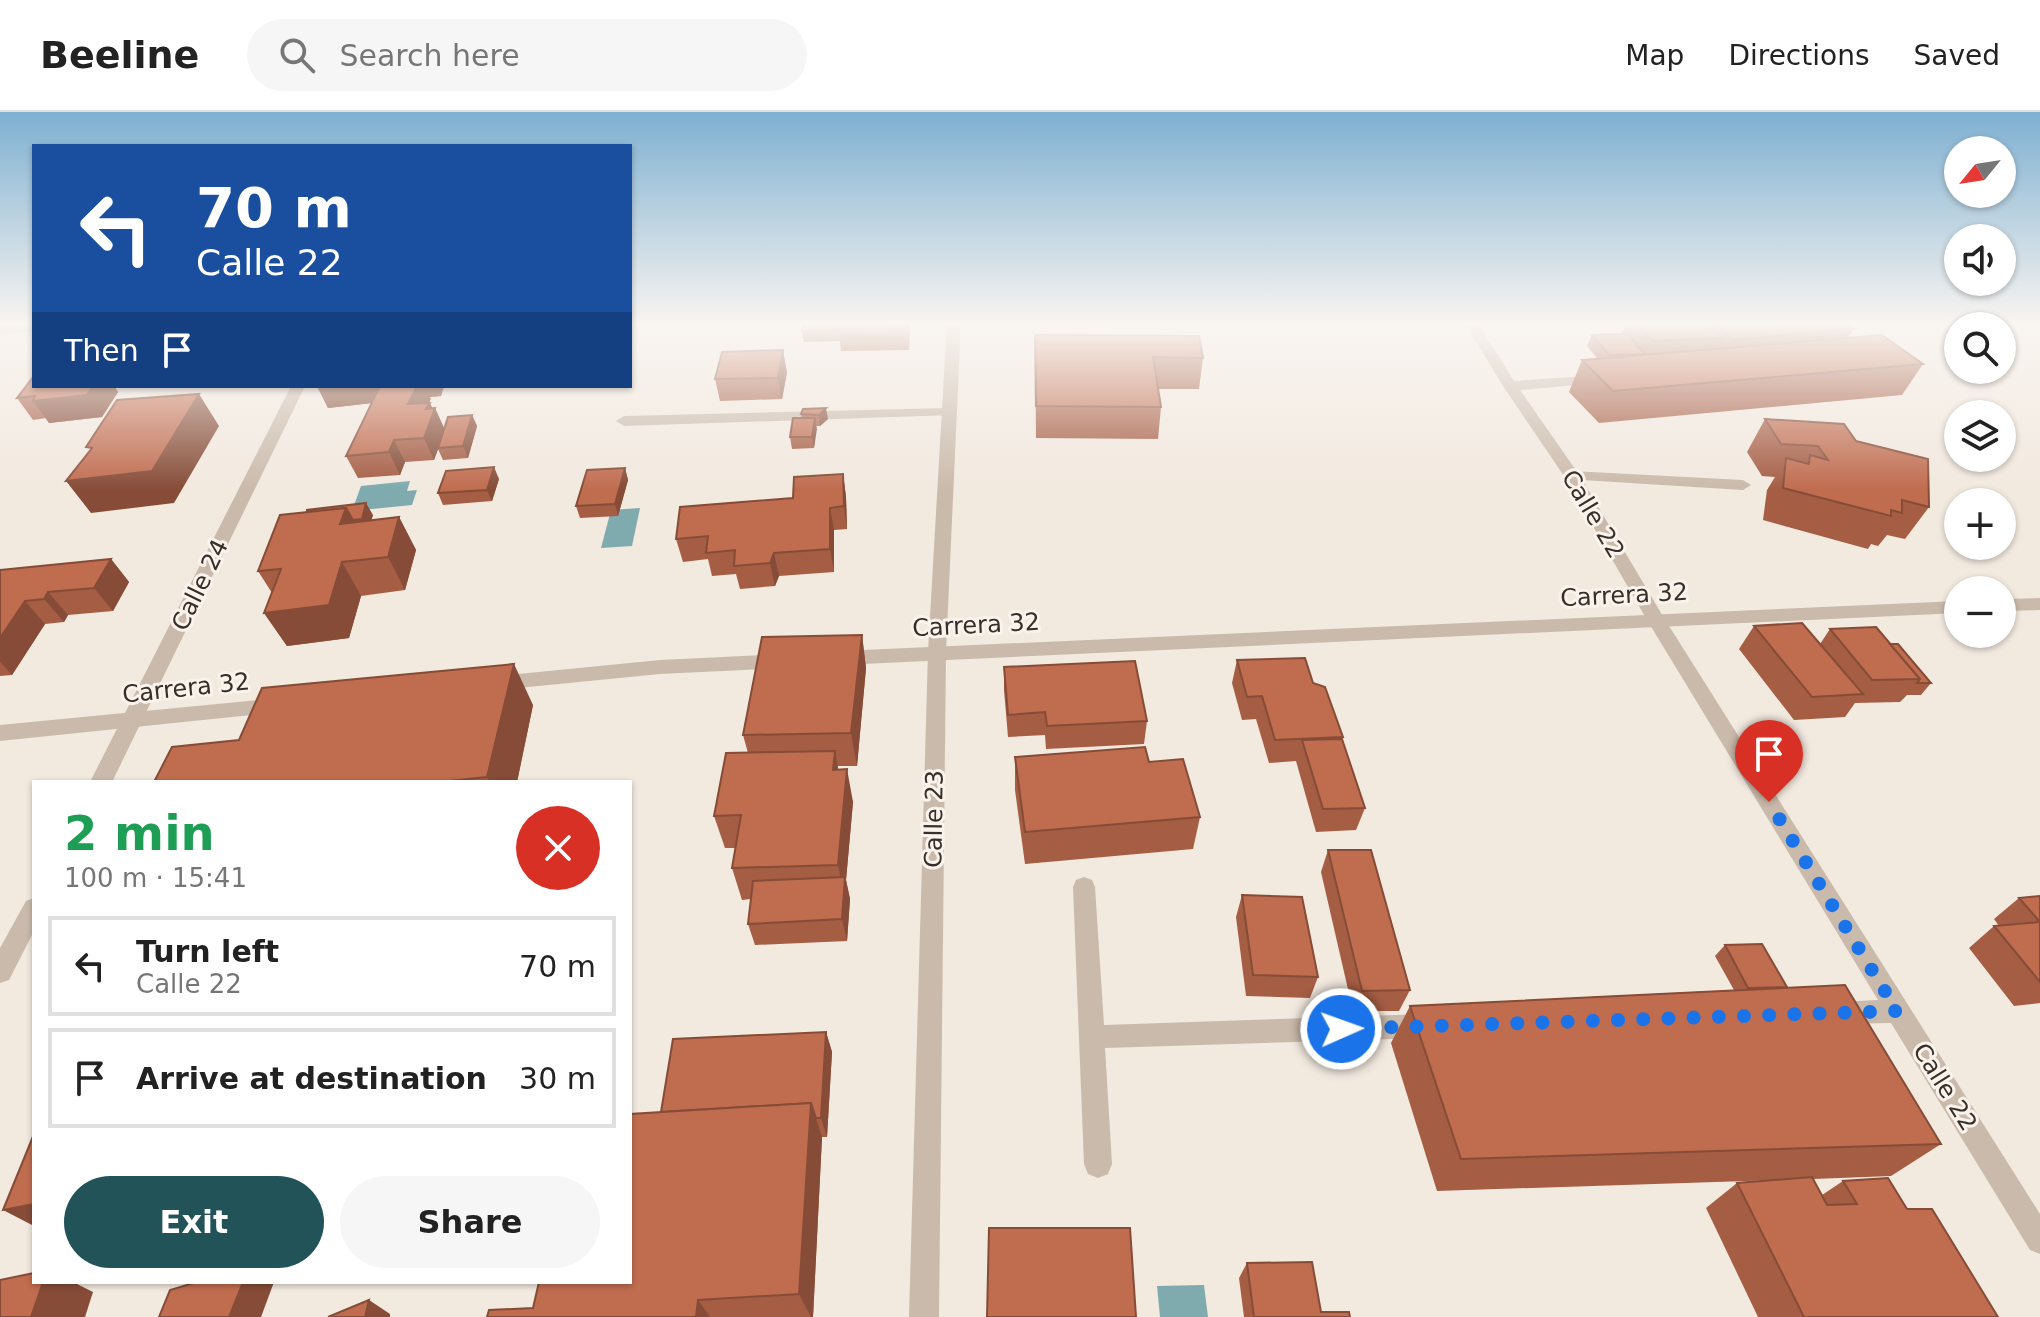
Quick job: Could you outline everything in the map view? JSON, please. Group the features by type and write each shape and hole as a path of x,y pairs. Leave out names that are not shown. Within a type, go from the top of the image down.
{"street":[{"name":"Calle 23","path":"924,1317 937,652 950,378"},
{"name":"Calle 22","path":"1505,378 1572,476 1656,620 2040,1240"},
{"path":"1510,386 1608,378"},
{"name":"Calle 24","path":"102,780 297,388"},
{"path":"624,421 948,412"},
{"path":"1572,476 1743,485"},
{"path":"2016,605 2040,604"},
{"name":"Carrera 32","path":"475,686 660,667 937,652 1944,608"},
{"name":"Carrera 32","path":"0,733 305,702"},
{"path":"1084,887 1098,1164"},
{"path":"0,972 32,912"},
{"path":"1807,1014 1897,1011"},
{"path":"1092,1037 1441,1025"}],"water":[{"path":"410,481 407,491 417,490 412,505 352,511 361,486"},
{"path":"640,508 632,546 601,548 611,510"},
{"path":"1204,1285 1208,1317 1160,1317 1157,1286"}],"building":[{"path":"32,378 32,388 92,388 87,395 33,401 35,396 17,398"},
{"path":"1036,378 1156,378 1161,407 1036,406"},
{"path":"1600,378 1760,378 1613,391"},
{"path":"379,388 416,388 408,404 430,403 426,409 435,408 424,438 394,440 389,452 346,456"},
{"path":"199,394 152,471 66,481 92,448 86,447 117,400"},
{"path":"826,408 819,415 801,414 803,409"},
{"path":"472,415 463,446 438,448 448,417"},
{"path":"793,418 815,418 812,437 790,437"},
{"path":"1765,419 1844,424 1856,441 1928,459 1929,507 1902,500 1902,513 1891,510 1891,516 1783,488 1786,458 1809,464 1810,455 1828,460 1818,446 1781,444"},
{"path":"494,467 487,490 438,493 446,471"},
{"path":"625,468 615,504 576,506 587,470"},
{"path":"843,474 844,506 830,508 830,549 774,553 770,563 734,566 735,550 706,553 708,536 676,539 680,507 793,498 794,477"},
{"path":"366,503 362,519 353,520 346,508 307,512 307,510"},
{"path":"346,508 340,524 399,517 388,557 342,562 329,605 264,613 281,569 258,571 280,515"},
{"path":"111,559 94,588 48,592 44,599 25,601 0,638 0,570"},
{"path":"1802,623 1863,694 1812,697 1754,626"},
{"path":"1876,627 1920,679 1872,680 1830,629"},
{"path":"862,635 851,733 743,735 762,637"},
{"path":"1890,644 1898,644 1931,683 1917,683 1920,679"},
{"path":"1305,658 1313,683 1325,687 1343,737 1275,740 1262,696 1247,697 1237,660"},
{"path":"1135,661 1147,721 1047,726 1045,712 1008,715 1004,667"},
{"path":"514,664 487,777 458,780 155,780 172,747 239,740 262,688"},
{"path":"1342,739 1365,808 1323,809 1302,740"},
{"path":"1145,747 1149,762 1183,759 1200,817 1025,832 1015,757"},
{"path":"835,751 833,770 847,769 838,865 732,868 741,815 714,816 726,753"},
{"path":"1328,850 1371,850 1410,990 1362,991"},
{"path":"845,877 842,919 748,924 753,881"},
{"path":"1242,895 1302,897 1318,977 1253,975"},
{"path":"2040,896 2040,922 2019,898"},
{"path":"2040,922 2040,982 1994,926"},
{"path":"1762,944 1787,987 1748,988 1725,945"},
{"path":"1845,985 1941,1144 1461,1159 1410,1006"},
{"path":"826,1032 821,1118 816,1118 811,1103 661,1112 673,1039"},
{"path":"811,1103 799,1294 698,1300 696,1317 487,1317 489,1310 533,1308 539,1284 632,1284 632,1114"},
{"path":"32,1139 32,1204 3,1210"},
{"path":"1812,1177 1827,1205 1857,1204 1843,1181 1888,1178 1907,1209 1932,1209 1998,1317 1804,1317 1737,1183"},
{"path":"989,1228 1130,1228 1136,1317 987,1317"},
{"path":"1312,1262 1321,1312 1349,1312 1350,1317 1254,1317 1247,1263"},
{"path":"32,1273 32,1284 42,1284 31,1317 0,1317 0,1280"},
{"path":"190,1284 242,1284 229,1317 159,1317 170,1290"},
{"path":"369,1300 365,1317 328,1317"}],"route":[{"path":"1341,1029 1897,1011 1769,802"}]}
